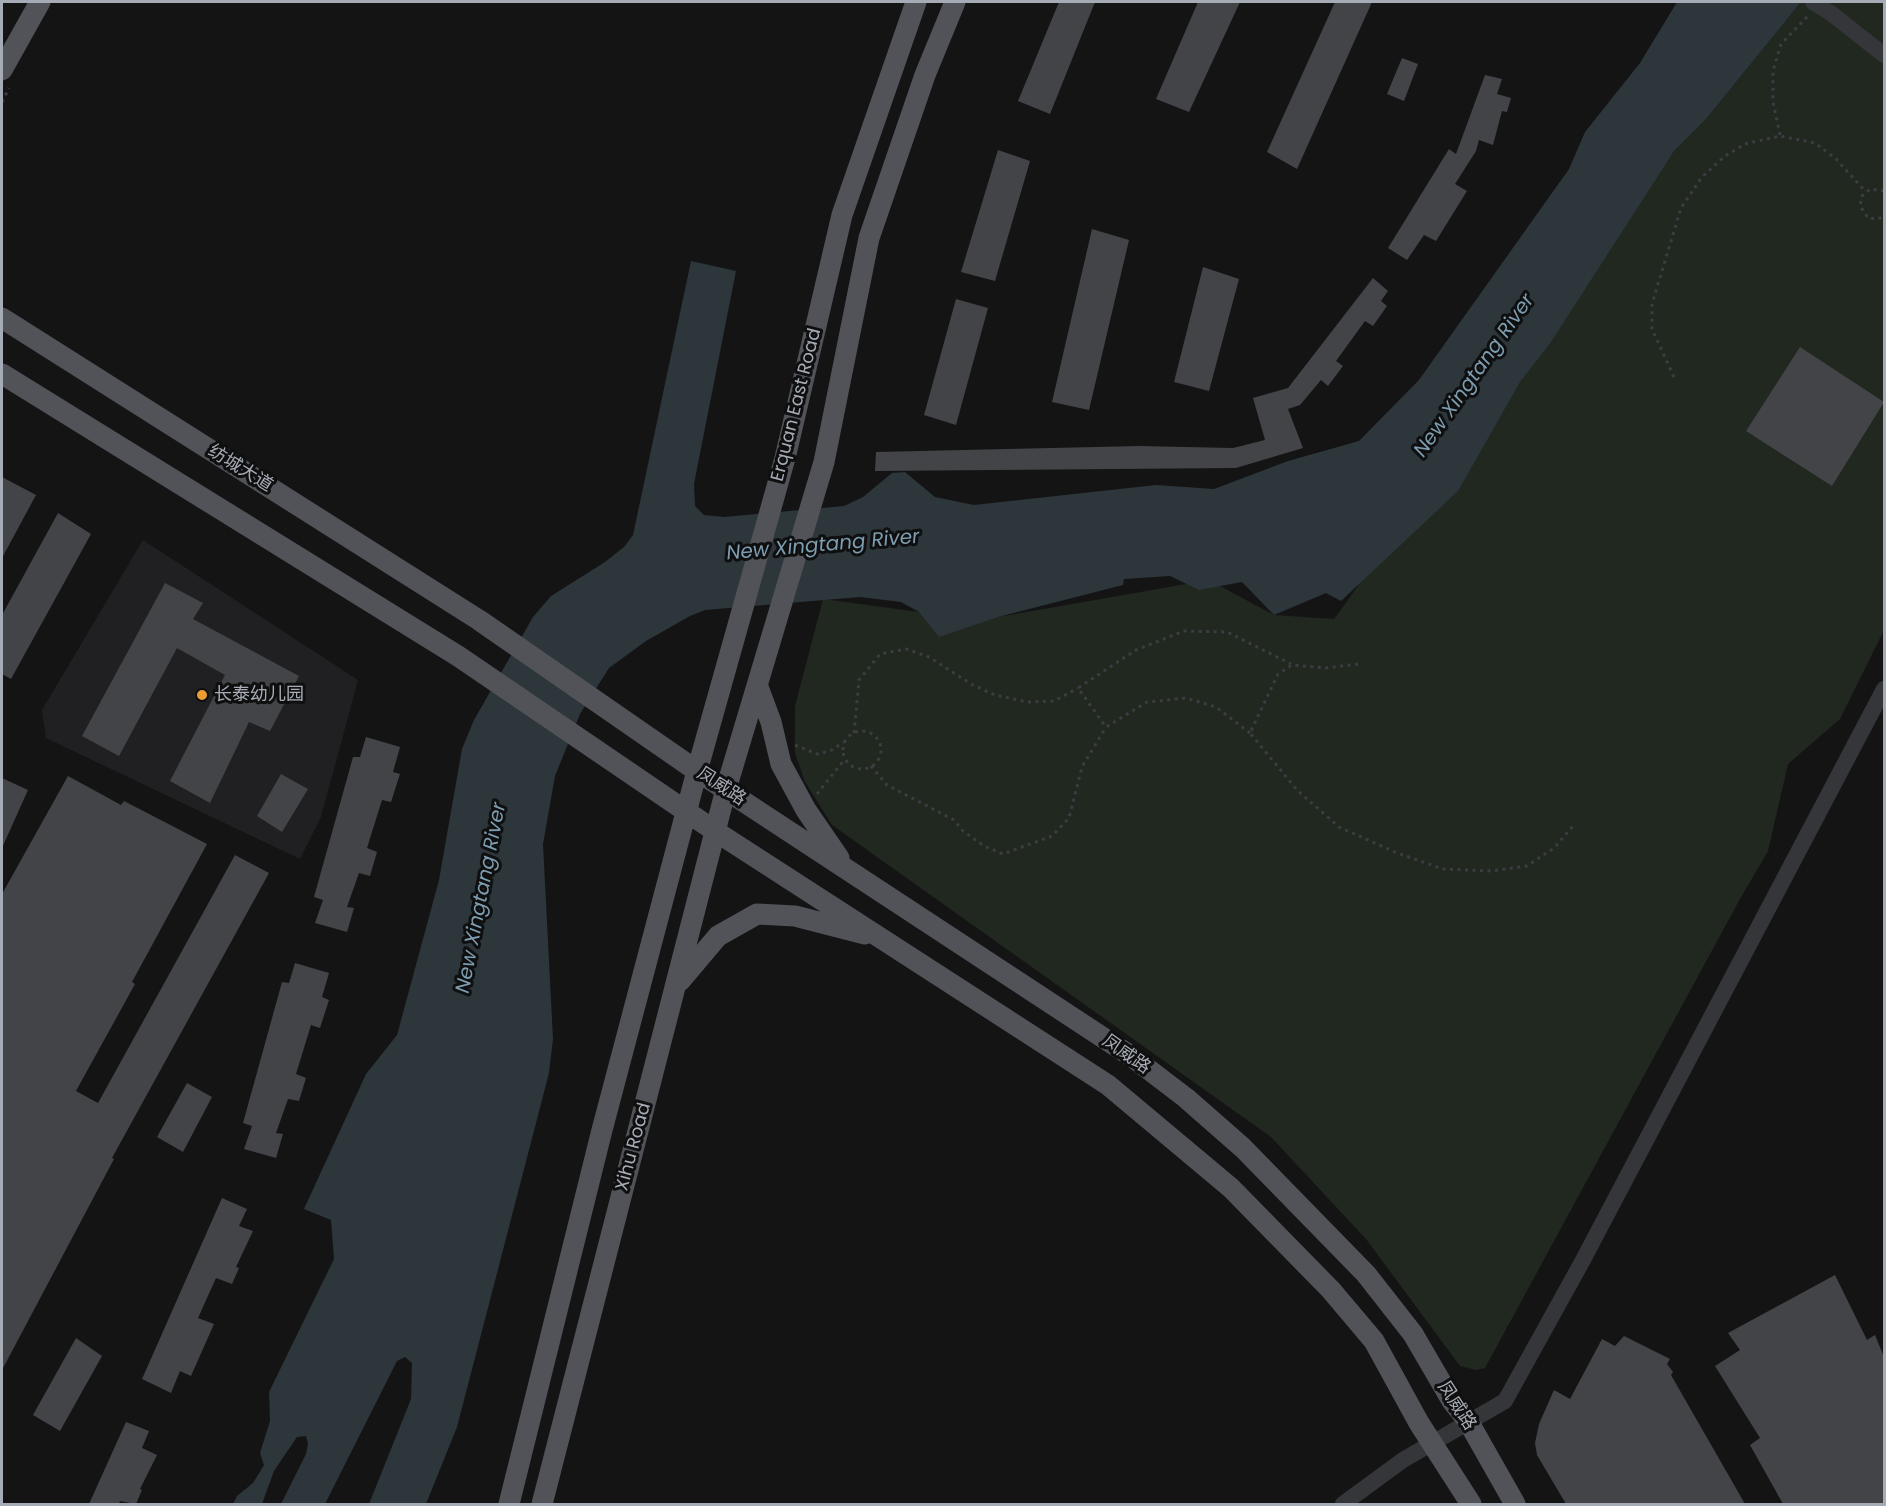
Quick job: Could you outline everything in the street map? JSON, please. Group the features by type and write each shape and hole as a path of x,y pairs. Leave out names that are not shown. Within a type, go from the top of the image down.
{"main road":[{"path":"2,70 40,2"},
{"name":"Erquan East Road","path":"688,811 697,771 785,458 842,215 916,2"},
{"name":"Erquan East Road","path":"726,789 824,462 869,238 925,75 955,2"},
{"name":"纺城大道","path":"2,318 479,620 626,721"},
{"name":"凤威路","path":"2,374 458,656 715,831 1108,1085 1232,1188 1331,1290 1374,1341 1471,1504"},
{"path":"758,687 781,764 823,837 851,872"},
{"name":"凤威路","path":"626,721 697,771 1131,1056 1186,1098 1243,1148 1366,1274 1413,1334 1452,1401 1468,1421 1515,1504"},
{"name":"Xihu Road","path":"542,1504 726,789"},
{"name":"Xihu Road","path":"509,1504 602,1131 688,811"},
{"path":"675,986 718,936 757,914 795,916 885,940"}],"street":[{"path":"1814,5 1832,14 1884,55"},
{"path":"1343,1504 1403,1460 1505,1401 1583,1260 1884,689"}],"path":[{"path":"1780,136 1773,102 1773,71 1781,44 1814,5"},
{"path":"1674,377 1652,329 1652,304 1681,208 1702,177 1725,156 1745,144 1780,136 1815,143 1836,159 1866,192"},
{"path":"1884,191 1875,188 1866,192 1860,206 1864,215 1873,219 1884,216"},
{"path":"774,736 817,754 830,751 854,732 860,680 880,654 906,649 929,657 970,684 995,695 1027,702 1053,701 1078,688 1136,650 1184,631 1227,632 1292,665 1326,668 1358,664"},
{"path":"1250,733 1278,674 1292,665"},
{"path":"1078,688 1106,727"},
{"path":"871,766 887,785 954,820 963,831 984,846 1003,854 1052,836 1069,818 1082,767 1106,727 1147,702 1186,698 1216,707 1250,733 1297,790 1339,827 1397,853 1443,869 1491,871 1527,866 1554,848 1573,826"},
{"path":"845,759 860,769 871,766 881,751 877,739 867,731 854,732"},
{"path":"806,810 845,759 845,741"}],"shaded area":[{"path":"1801,2 1884,2 1884,630 1840,719 1788,764 1768,851 1485,1368 1476,1370 1460,1366 1366,1239 1271,1137 832,825 805,782 795,753 795,706 823,599 919,612 998,617 1209,580 1274,615 1334,619 1674,151 1707,118"},
{"name":"长泰幼儿园","path":"143,540 358,680 321,817 300,859 46,738 42,710"}],"water":[{"name":"New Xingtang River","path":"1677,2 1801,2 1707,118 1674,151 1551,342 1520,382 1458,491 1341,601 1326,593 1274,615 1242,582 1199,590 1170,576 1124,579 1123,585 998,617 939,637 919,612 901,602 860,597 705,610 646,641 609,668 580,714 555,776 543,844 553,1039 549,1073 457,1427 426,1504 369,1504 411,1399 412,1363 405,1357 397,1361 325,1504 281,1504 306,1454 308,1444 306,1436 297,1437 274,1471 262,1504 233,1504 237,1496 253,1483 264,1465 260,1453 270,1421 269,1392 334,1259 331,1220 304,1209 366,1074 397,1035 439,880 462,749 474,720 533,617 551,596 605,562 624,547 633,535 691,261 736,271 694,484 695,506 704,515 724,517 844,506 863,497 892,473 905,472 935,497 974,505 1156,485 1214,489 1288,461 1359,441 1419,380 1569,169 1585,132 1640,63"}],"building":[{"path":"1059,2 1095,2 1050,114 1018,101"},
{"path":"1198,2 1240,2 1189,112 1156,99"},
{"path":"1335,2 1372,2 1297,169 1267,152"},
{"path":"1402,58 1418,64 1404,101 1387,94"},
{"path":"1485,75 1502,79 1497,94 1511,98 1507,112 1502,111 1493,145 1479,140 1476,151 1455,184 1467,191 1436,241 1424,235 1407,260 1388,248 1449,149 1456,154"},
{"path":"998,150 1030,161 995,281 961,272"},
{"path":"1092,229 1129,240 1089,410 1052,402"},
{"path":"1203,267 1239,279 1209,391 1174,382"},
{"path":"1373,278 1388,291 1381,301 1387,306 1373,326 1365,321 1336,361 1343,366 1328,386 1321,380 1300,405 1288,409 1303,448 1236,468 875,471 876,452 1139,446 1233,448 1265,440 1253,398 1288,388"},
{"path":"956,299 988,308 956,425 924,415"},
{"path":"1800,347 1884,402 1832,486 1746,431"},
{"path":"2,477 36,495 2,558"},
{"path":"58,513 91,534 11,679 2,674 2,615"},
{"path":"165,583 203,603 193,619 299,676 270,731 249,722 210,803 170,781 225,675 177,648 119,756 82,736"},
{"path":"366,737 400,747 393,772 400,774 391,802 382,800 367,848 377,852 370,876 359,873 347,907 354,908 347,932 315,923 323,900 314,897 353,757 360,757"},
{"path":"281,774 308,789 282,832 257,816"},
{"path":"68,776 121,805 124,801 207,844 132,982 135,984 76,1091 98,1103 235,855 269,873 112,1158 114,1159 2,1370 2,894"},
{"path":"2,778 28,790 2,848"},
{"path":"295,963 329,973 322,997 329,1000 320,1028 311,1025 296,1074 306,1078 299,1101 288,1099 276,1133 283,1134 276,1158 244,1149 252,1126 243,1123 282,982 289,983"},
{"path":"187,1083 212,1097 183,1152 157,1137"},
{"path":"222,1198 247,1209 239,1226 253,1231 236,1267 239,1268 232,1284 216,1278 198,1318 214,1324 191,1376 180,1371 171,1393 142,1379"},
{"path":"1835,1275 1867,1340 1875,1335 1884,1357 1884,1504 1783,1504 1750,1445 1760,1438 1715,1366 1740,1350 1728,1333"},
{"path":"1624,1336 1670,1359 1667,1364 1673,1372 1671,1375 1745,1504 1566,1504 1537,1455 1535,1443 1539,1424 1554,1390 1570,1399 1602,1339 1615,1346"},
{"path":"76,1338 102,1356 60,1431 33,1415"},
{"path":"126,1422 149,1431 142,1448 157,1455 140,1489 142,1490 136,1504 120,1501 119,1504 89,1504"}],"place":[{"name":"长泰幼儿园","path":"202,695"}]}
